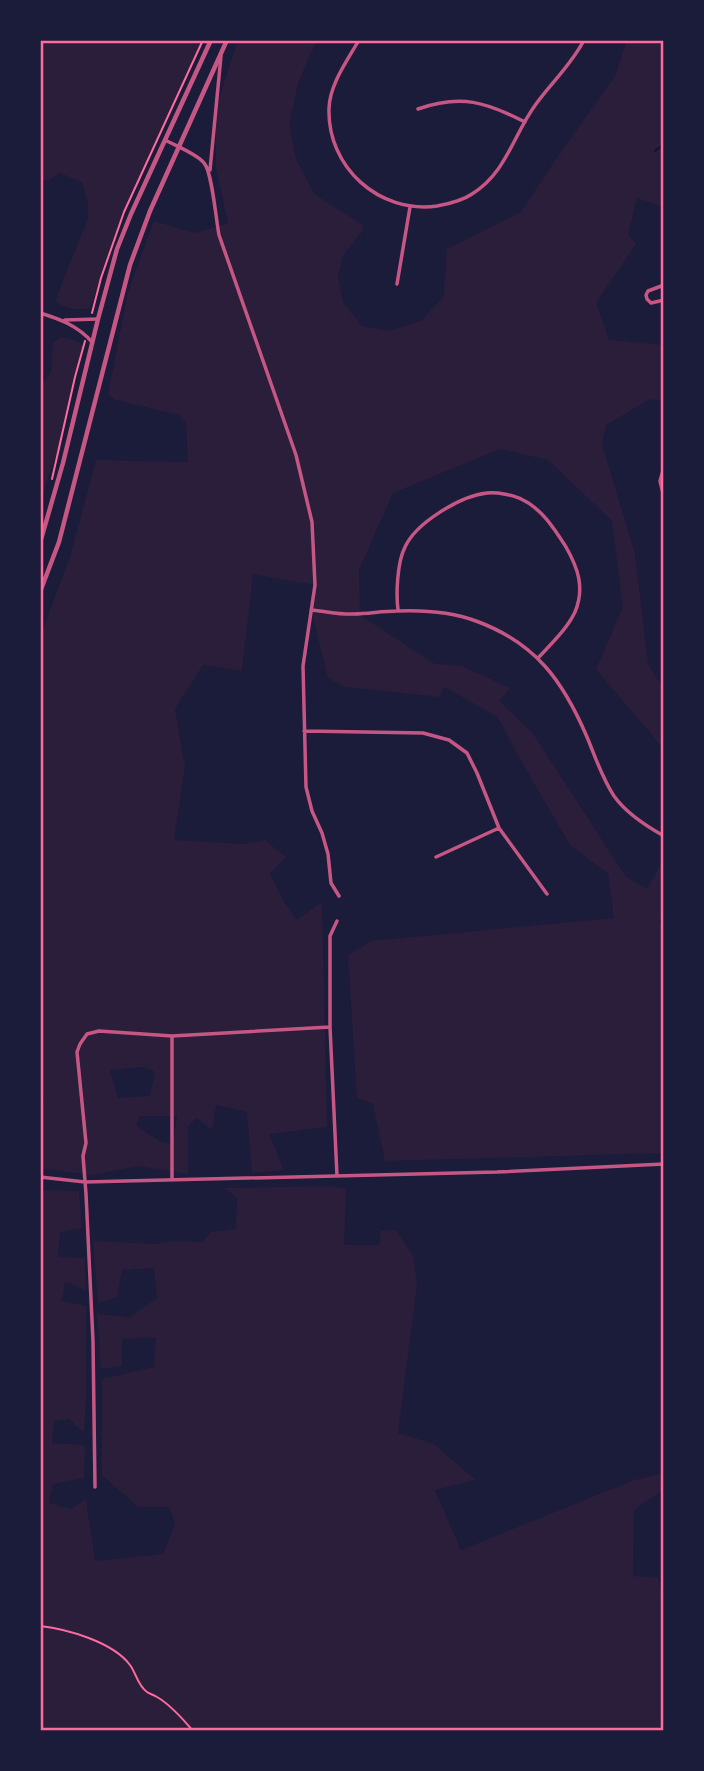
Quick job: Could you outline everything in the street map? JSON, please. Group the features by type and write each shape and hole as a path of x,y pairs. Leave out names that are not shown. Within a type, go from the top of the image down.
{"street":[{"path":"40,543 117,248 211,40"},
{"path":"40,592 59,542 130,265 150,211 227,40"},
{"path":"359,40 336,83 330,104 334,142 344,164 364,187 380,197 410,206 425,207 455,202 471,195 494,176 504,163 524,122 584,40"},
{"path":"221,55 210,172 215,214 219,235 296,456 312,522 315,585 303,666 306,787 328,854 331,883 340,896"},
{"path":"418,109 440,103 481,103 498,108 524,122"},
{"path":"165,140 202,160 210,172"},
{"path":"397,284 410,206"},
{"path":"664,285 648,290 646,295 651,303 664,300"},
{"path":"40,313 62,320 92,342"},
{"path":"62,320 98,319"},
{"path":"664,467 660,481 664,497"},
{"path":"398,611 396,595 404,548 417,530 431,518 464,499 487,493 523,500 555,529 576,566 580,580 580,596 575,613 568,625 538,658"},
{"path":"311,610 352,614 398,611 438,613 476,621 513,639 538,658 556,679 570,701 615,797 645,825 664,836"},
{"path":"304,731 423,733 449,740 467,753 499,828 547,894"},
{"path":"436,857 499,828"},
{"path":"337,921 330,936 330,1027 337,1176"},
{"path":"95,1487 95,1394 83,1156 86,1143 77,1052 84,1037 99,1031 172,1036 330,1027"},
{"path":"172,1036 172,1179"},
{"path":"40,1177 85,1182 497,1172 664,1164"}],"path":[{"path":"52,479 85,341"},
{"path":"40,1626 93,1640 115,1651 130,1665 146,1692 159,1698 193,1731"}],"shaded area":[{"path":"40,40 203,40 130,200 90,308 85,309 73,309 56,302 88,219 88,203 82,182 60,173 47,181 40,179"},
{"path":"238,40 319,40 298,84 289,125 296,159 314,194 363,225 362,232 343,255 338,277 343,302 362,326 389,331 421,321 444,296 447,249 521,212 615,76 627,40 664,40 664,207 637,198 628,234 636,244 596,303 609,340 664,345 664,402 650,399 606,425 602,444 635,554 648,664 664,690 664,756 662,747 596,669 623,607 612,521 548,460 500,449 393,493 359,570 360,615 435,664 462,666 510,688 499,701 532,732 626,877 647,889 664,859 664,909 659,924 664,925 664,1153 385,1161 373,1104 357,1098 348,955 371,941 614,918 608,874 570,845 498,717 444,687 440,697 345,687 328,678 311,610 315,585 253,574 242,671 203,665 175,709 185,766 174,840 244,844 265,840 286,857 270,874 297,920 322,902 327,1127 269,1134 284,1170 252,1173 247,1112 216,1105 212,1130 197,1118 188,1126 188,1174 139,1166 91,1175 40,1168 40,1120 44,1097 40,1095 40,637 70,557 96,460 188,462 186,423 179,415 115,400 108,394 128,292 154,221 195,233 228,223 216,168 215,111","holes":["144,1067 155,1072 150,1096 118,1098 110,1070","140,1116 177,1116 173,1144 161,1142 136,1126"]},
{"path":"60,337 76,340 83,345 64,431 40,502 40,387 51,372 53,343"},
{"path":"328,1186 346,1189 344,1245 379,1245 381,1231 396,1230 413,1256 417,1284 398,1433 434,1444 476,1480 435,1490 461,1550 634,1480 664,1473 664,1489 634,1510 633,1576 658,1578 664,1607 664,1731 40,1731 40,1190 79,1191 82,1228 60,1232 58,1257 85,1258 86,1290 65,1282 62,1301 86,1306 84,1433 69,1419 54,1421 52,1443 85,1445 84,1478 53,1484 49,1503 71,1509 86,1499 95,1561 163,1554 175,1523 169,1507 138,1507 102,1475 102,1379 154,1367 156,1337 122,1339 122,1366 101,1369 97,1314 130,1317 157,1298 154,1268 122,1270 117,1297 98,1303 93,1241 156,1244 172,1241 202,1242 211,1232 236,1229 237,1198 224,1188"}],"waterway":[{"path":"655,151 664,144"}]}
